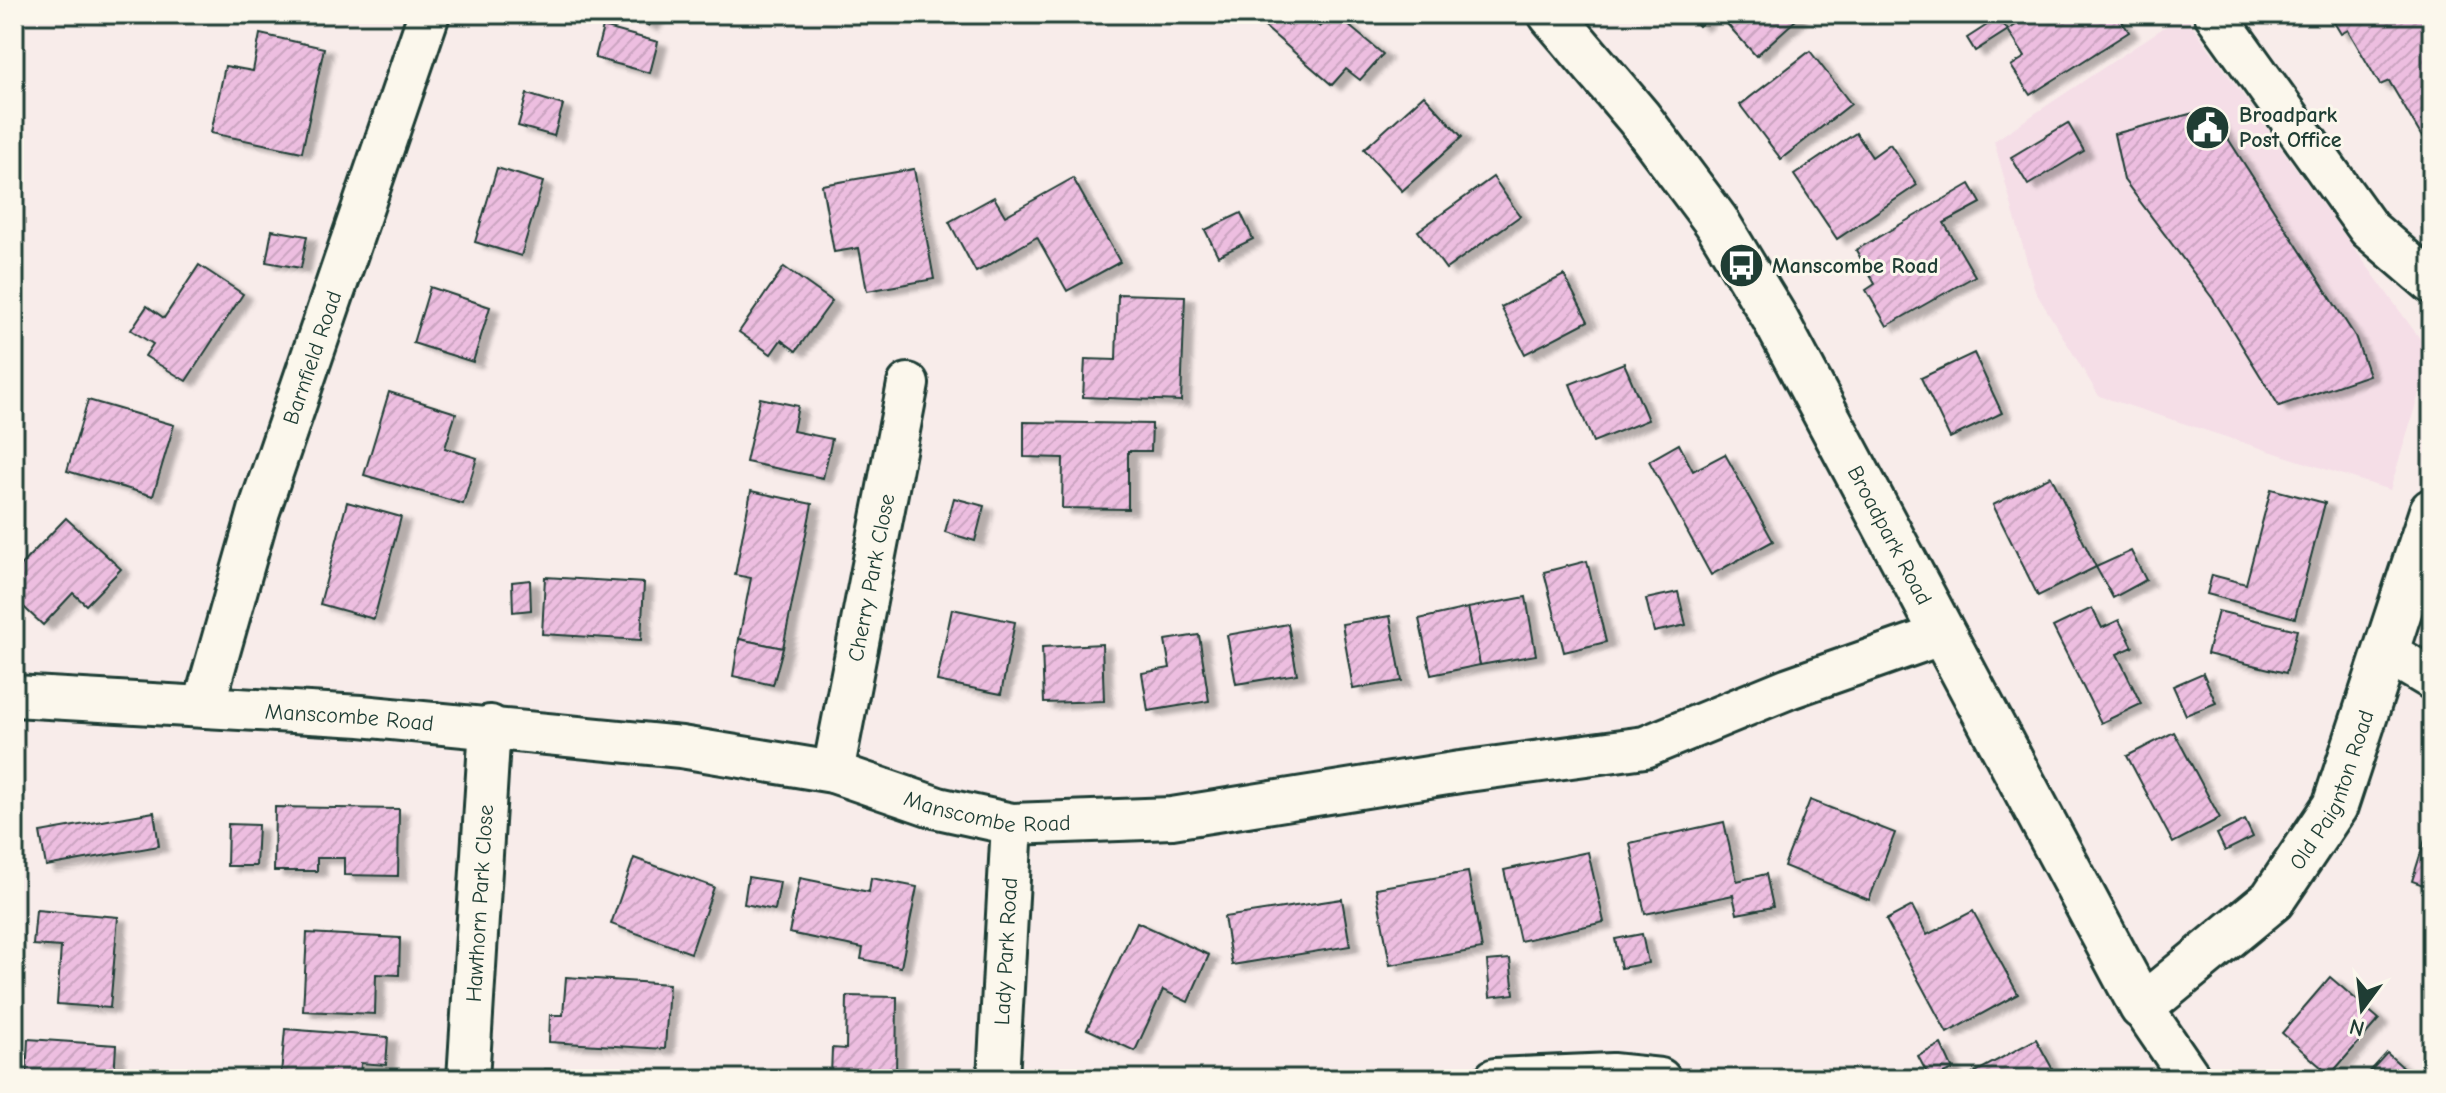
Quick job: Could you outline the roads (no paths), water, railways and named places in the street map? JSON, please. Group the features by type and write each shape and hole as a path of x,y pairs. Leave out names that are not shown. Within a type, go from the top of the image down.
{"street":[{"name":"Barnfield Road","path":"204,705 259,511 429,14"},
{"name":"Broadpark Road","path":"1551,14 1639,118 1716,221 1774,317 2142,1007 2191,1079"},
{"path":"2215,14 2369,229 2432,283"},
{"name":"Cherry Park Close","path":"833,772 908,384"},
{"name":"Old Paignton Road","path":"2142,1007 2272,900 2335,806 2432,511"},
{"name":"Manscombe Road","path":"14,696 204,705 490,726 681,747 833,772 938,808 1012,824 1172,818 1460,772 1645,747 1789,688 1943,634"},
{"path":"2385,651 2432,679"},
{"name":"Hawthorn Park Close","path":"468,1079 490,726"},
{"name":"Lady Park Road","path":"998,1079 1012,824"},
{"path":"1495,1079 1612,1074 1660,1079"}],"place":[{"name":"Broadpark Post Office","path":"2208,127"},
{"name":"Manscombe Road","path":"1741,265"}]}
